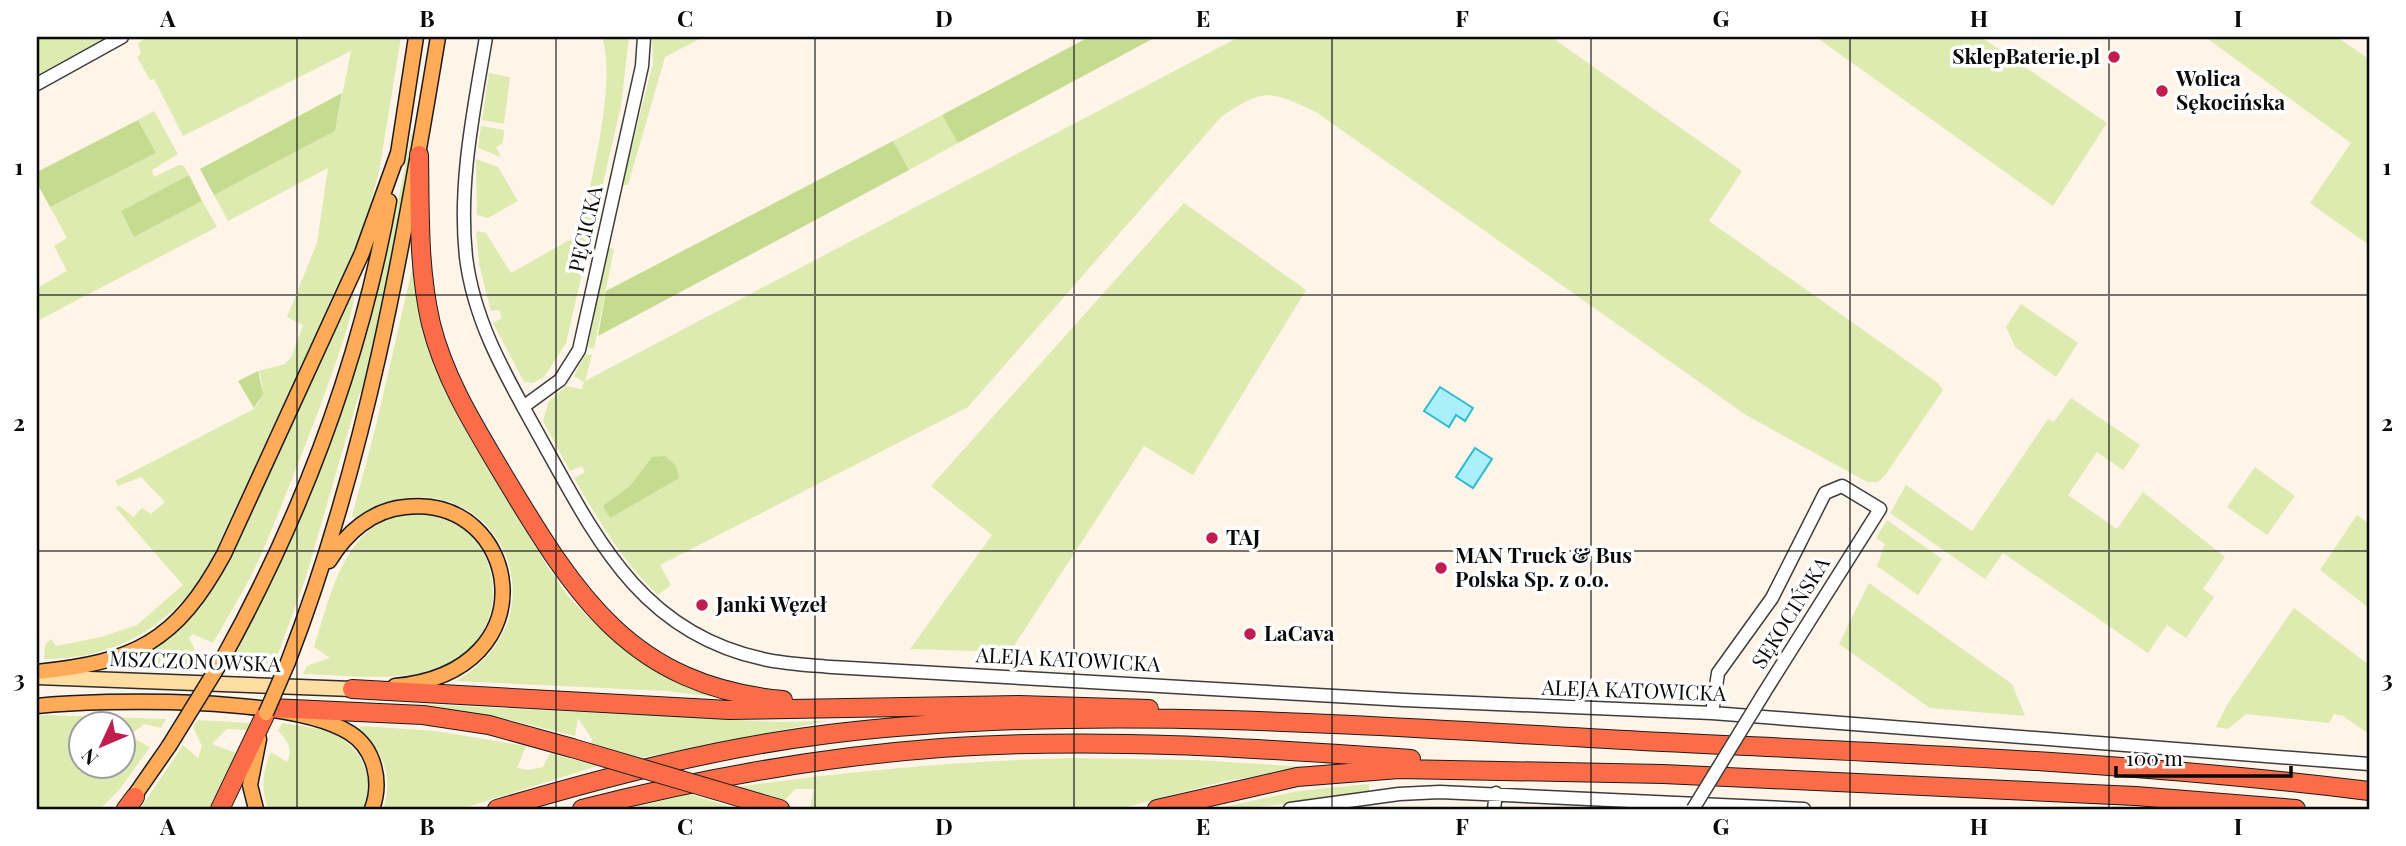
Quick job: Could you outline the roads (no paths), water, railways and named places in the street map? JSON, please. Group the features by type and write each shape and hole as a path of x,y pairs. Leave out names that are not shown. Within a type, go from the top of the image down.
{"highway":[{"path":"419,155 420,258 431,324 446,373 461,405 542,541 578,593 603,620 633,644 667,667 703,682 744,695 878,707"},
{"path":"352,689 729,710 1068,706 1164,710 1264,722"},
{"path":"220,809 253,751 269,710 423,715 489,725 773,807"},
{"path":"497,809 634,769 827,734 973,723 1264,722 1987,758 2227,775 2369,791"},
{"path":"582,809 737,774 942,748 1160,744 1590,772 2136,796 2296,809"},
{"path":"1157,809 1240,788 1326,773 1399,769 1590,772"}],"main road":[{"path":"128,805 169,746 222,660 281,541 334,410 376,269 416,37"},
{"path":"269,710 321,574 376,371 419,155 438,37"},
{"path":"37,675 89,666 131,653 166,632 200,595 224,554 362,253 398,153"},
{"path":"321,574 345,539 358,526 393,508 415,505 441,509 458,516 475,529 498,562 503,603 497,626 476,656 463,666 433,680 352,689"},
{"name":"MSZCZONOWSKA","path":"37,675 352,689"},
{"path":"37,699 269,710 336,726 359,741 368,753 377,779 372,809"},
{"path":"37,706 86,701"},
{"path":"253,751 250,785 256,809"}],"street":[{"path":"37,83 122,37"},
{"name":"ALEJA KATOWICKA","path":"486,37 463,194 470,281 486,335 523,407 608,557 645,597 674,621 718,645 761,659 895,670 1404,700 1712,713 2369,764"},
{"name":"PĘCICKA","path":"523,407 561,380 579,350 642,66 643,37"},
{"name":"SĘKOCIŃSKA","path":"1693,809 1880,509 1842,486 1825,493 1772,598 1718,673 1712,713"},
{"path":"1290,809 1399,794 1496,793 1804,809"},
{"path":"1494,809 1496,793"}],"water":[{"path":"1440,387 1473,408 1465,421 1456,415 1449,427 1424,411"},
{"path":"1475,448 1492,459 1473,488 1456,477"}],"place":[{"name":"SklepBaterie.pl","path":"2114,57"},
{"name":"Wolica Sękocińska","path":"2162,91"},
{"name":"TAJ","path":"1212,538"},
{"name":"MAN Truck & Bus Polska Sp. z o.o.","path":"1441,568"},
{"name":"Janki Węzeł","path":"702,605"},
{"name":"LaCava","path":"1250,634"}]}
